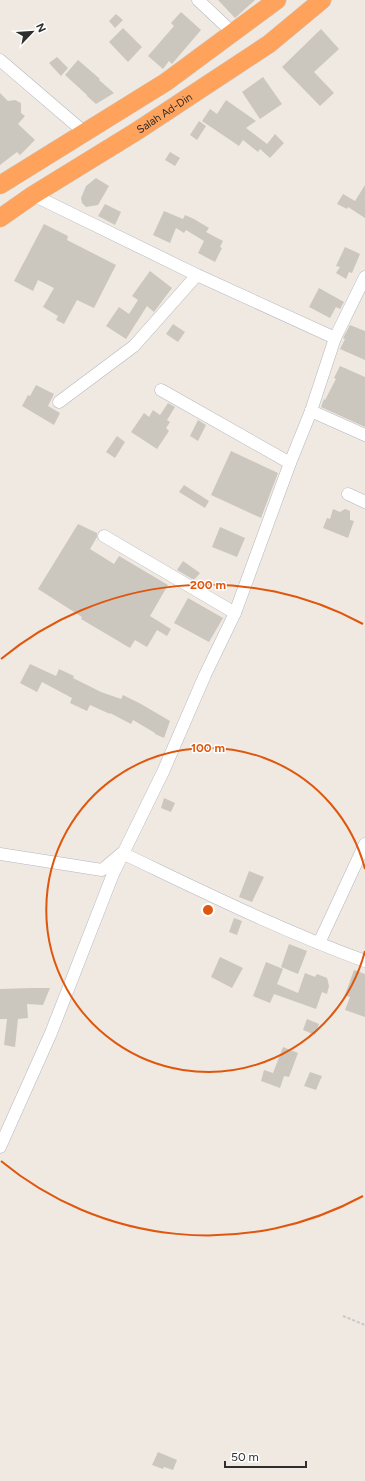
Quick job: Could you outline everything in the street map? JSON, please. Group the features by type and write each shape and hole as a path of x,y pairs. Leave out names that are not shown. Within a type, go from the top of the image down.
{"highway":[{"path":"0,185 166,82 277,0"},
{"name":"Salah Ad-Din","path":"0,218 33,195 137,131 269,44 322,0"}],"street":[{"path":"198,0 233,33"},
{"path":"0,60 84,132"},
{"path":"33,195 197,275 335,338"},
{"path":"59,402 134,346 197,275"},
{"path":"0,1147 51,1033 113,874 163,772 205,675 235,613 290,463 311,411 335,338 364,280"},
{"path":"161,390 290,463"},
{"path":"311,411 365,435"},
{"path":"348,494 365,502"},
{"path":"104,536 235,613"},
{"path":"319,943 365,844"},
{"path":"0,854 102,870 122,854"},
{"path":"122,854 319,943 365,961"}],"path":[{"path":"343,1316 365,1326"}],"building":[{"path":"218,0 255,0 235,18"},
{"path":"181,12 201,30 172,64 169,61 163,69 148,56 174,26 171,23"},
{"path":"116,14 123,20 115,28 109,21"},
{"path":"123,28 142,47 128,62 109,42"},
{"path":"321,29 339,49 314,72 334,93 320,106 282,67"},
{"path":"57,57 68,68 61,76 49,63"},
{"path":"78,60 114,93 96,104 87,96 65,75"},
{"path":"263,77 282,104 260,119 242,92"},
{"path":"0,93 8,101 15,100 21,103 21,113 25,116 18,124 35,140 20,155 17,152 0,165"},
{"path":"226,100 256,121 246,128 267,144 275,134 284,143 270,158 260,149 258,152 243,140 239,146 202,121 210,109 217,114"},
{"path":"199,121 206,126 197,140 190,135"},
{"path":"170,152 180,158 175,166 165,160"},
{"path":"96,178 109,186 98,205 86,207 82,203 81,198 86,186"},
{"path":"365,185 365,218 348,207 347,209 337,204 343,194 355,201"},
{"path":"105,204 121,212 115,225 98,216"},
{"path":"164,211 183,219 185,215 194,219 209,228 206,232 223,241 220,247 222,248 215,262 198,253 204,241 186,230 184,233 176,228 170,243 153,235"},
{"path":"44,224 68,236 67,240 116,265 94,308 77,300 64,324 56,320 58,316 43,307 54,288 38,280 33,291 14,281"},
{"path":"345,247 360,254 352,273 349,272 346,279 336,273 340,267 336,266"},
{"path":"150,271 172,288 154,312 147,306 126,339 106,326 119,307 129,314 138,300 132,296"},
{"path":"319,288 344,302 340,309 336,307 330,318 309,307"},
{"path":"173,324 185,332 178,342 166,334"},
{"path":"350,325 365,331 365,360 340,349 345,339 343,338"},
{"path":"340,366 365,377 365,427 321,407 336,379 334,378"},
{"path":"36,385 54,394 48,406 60,413 54,425 22,406"},
{"path":"168,403 175,407 167,420 170,422 166,428 169,431 157,449 131,432 144,413 149,417 153,410 160,415"},
{"path":"198,420 206,425 198,441 190,436"},
{"path":"117,436 125,442 115,458 106,452"},
{"path":"231,451 278,473 261,518 211,495"},
{"path":"184,485 209,501 205,508 179,492"},
{"path":"333,509 340,512 345,509 350,511 350,520 354,521 348,538 323,528 327,518 330,519"},
{"path":"78,524 97,533 97,537 90,549 114,564 119,556 168,585 150,616 171,629 167,636 157,630 147,647 135,640 130,648 81,619 82,617 38,589"},
{"path":"220,527 245,538 237,557 212,547"},
{"path":"183,561 200,573 194,580 177,570"},
{"path":"188,598 223,618 209,642 174,623"},
{"path":"30,664 56,676 59,669 101,692 121,699 123,695 141,704 170,721 164,738 133,720 131,724 90,705 87,711 70,703 72,698 42,682 37,692 20,683"},
{"path":"164,798 175,803 171,812 161,808"},
{"path":"249,871 264,877 252,902 239,897"},
{"path":"234,918 242,921 237,935 229,932"},
{"path":"289,944 307,951 298,974 281,967"},
{"path":"220,957 243,968 232,988 211,977"},
{"path":"266,962 283,969 277,984 298,993 305,973 315,977 317,974 327,978 329,986 327,994 322,992 316,1009 274,994 270,1003 253,996"},
{"path":"354,970 365,974 365,1017 345,1010 350,997 345,995"},
{"path":"50,988 43,1005 27,1004 28,1018 18,1019 15,1047 4,1045 7,1019 0,1019 0,989"},
{"path":"307,1019 319,1024 315,1035 303,1030"},
{"path":"283,1047 298,1053 289,1077 284,1076 280,1088 261,1081 264,1070 273,1073"},
{"path":"310,1072 322,1076 316,1090 304,1086"},
{"path":"158,1452 177,1460 173,1470 164,1467 163,1469 152,1465"}]}
